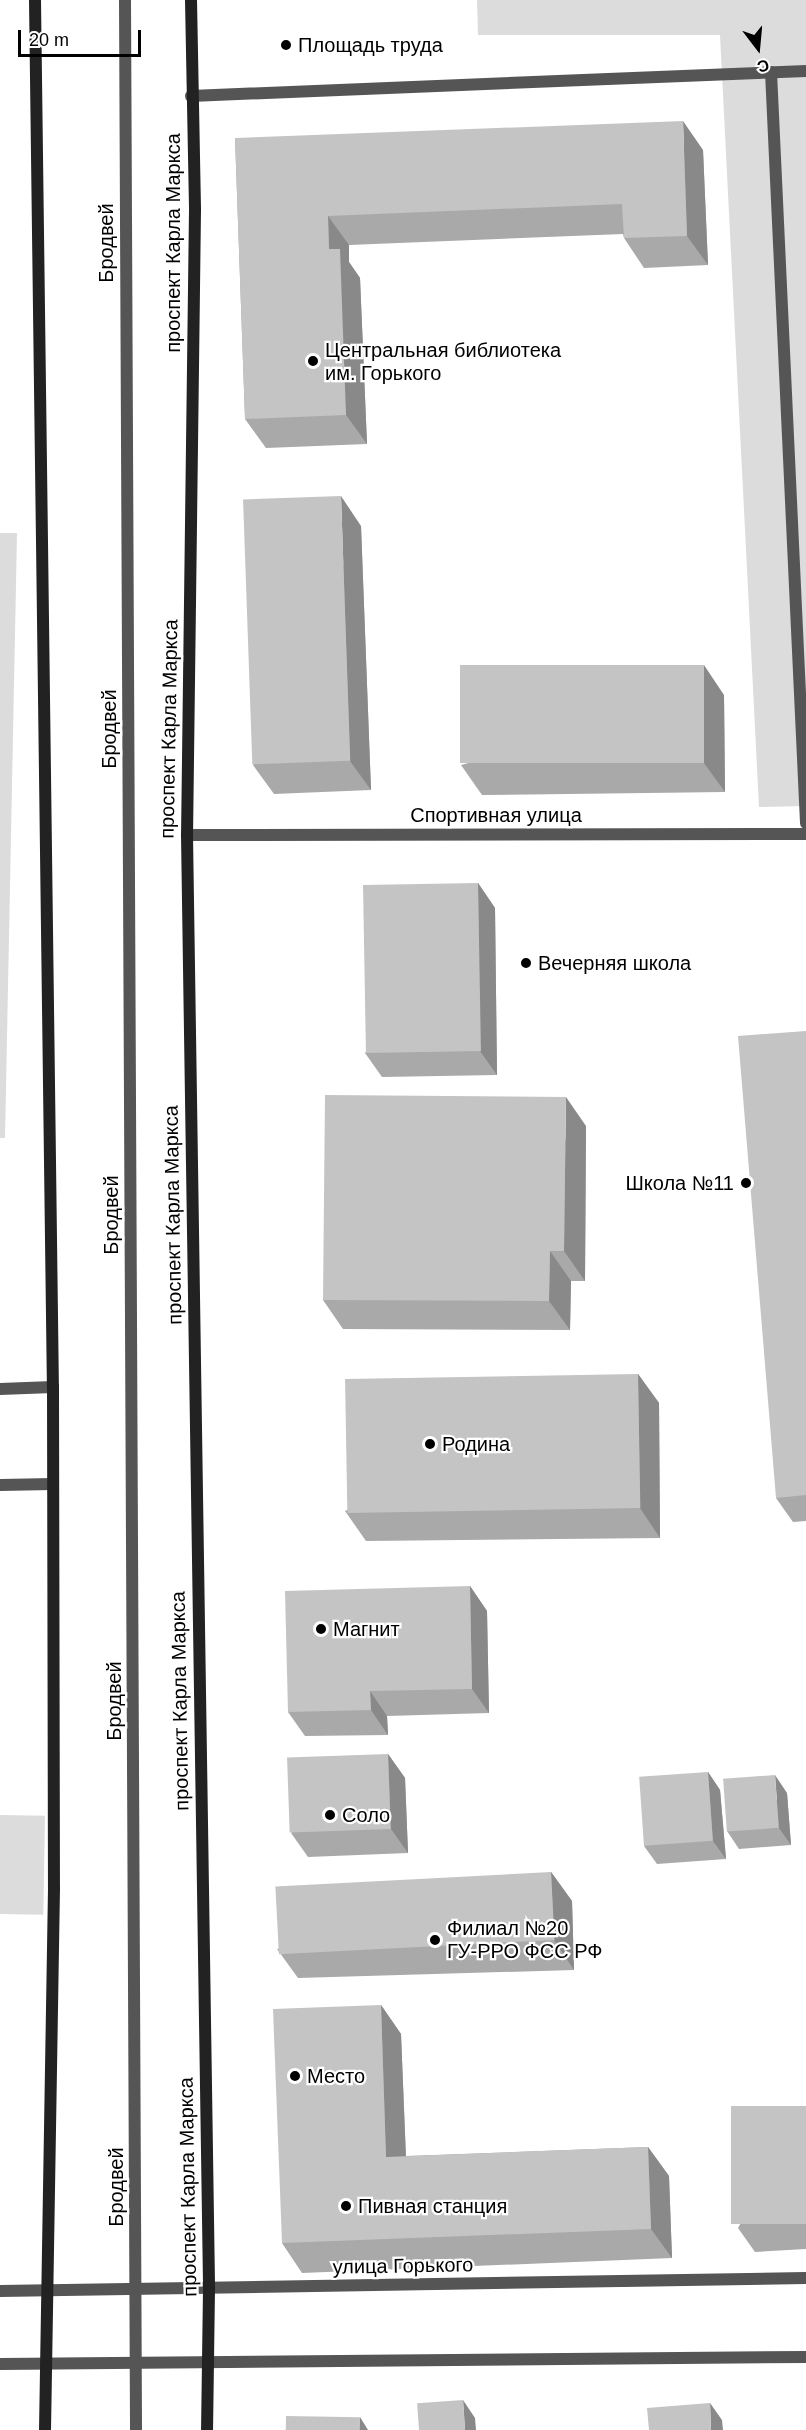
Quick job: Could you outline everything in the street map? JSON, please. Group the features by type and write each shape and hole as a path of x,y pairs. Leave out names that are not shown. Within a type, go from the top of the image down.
{"street":[{"path":"35,0 53,1387 54,1888 45,2430"},
{"name":"Бродвей","path":"125,0 136,2430"},
{"name":"проспект Карла Маркса","path":"191,0 191,96 195,210 187,835 209,2289 207,2430"},
{"path":"191,96 806,71"},
{"path":"771,72 806,823"},
{"name":"Спортивная улица","path":"187,835 806,834"},
{"path":"0,1389 53,1387"},
{"path":"0,1485 53,1484"},
{"name":"улица Горького","path":"0,2291 806,2278"},
{"path":"0,2364 806,2357"}],"shaded area":[{"name":"Площадь труда","path":"477,0 806,0 806,806 759,807 720,35 478,35"},
{"path":"0,533 17,533 5,1138 0,1138"},
{"path":"0,1815 45,1816 43,1915 0,1914"}],"building":[{"name":"Центральная библиотека им. Горького","path":"683,121 687,236 624,238 622,204 328,216 329,249 340,249 346,415 245,419 235,138"},
{"path":"341,496 350,761 252,764 243,499"},
{"path":"460,665 704,665 704,763 460,763"},
{"path":"478,883 481,1051 366,1053 363,885"},
{"path":"806,1031 806,1495 776,1498 738,1036"},
{"path":"325,1095 566,1097 564,1251 550,1251 549,1301 323,1300"},
{"path":"638,1374 640,1508 347,1513 345,1379"},
{"path":"470,1586 472,1689 370,1691 371,1710 288,1712 285,1591"},
{"path":"388,1754 391,1829 290,1832 287,1758"},
{"path":"708,1772 713,1841 644,1846 639,1777"},
{"path":"775,1775 779,1828 727,1831 723,1779"},
{"path":"551,1872 555,1940 279,1954 275,1886"},
{"path":"381,2005 386,2157 648,2147 651,2229 282,2243 273,2009"},
{"path":"731,2106 806,2106 806,2224 731,2224"},
{"path":"463,2400 465,2430 419,2430 417,2403"},
{"path":"710,2403 711,2430 649,2430 647,2408"},
{"path":"286,2416 360,2417 360,2430 286,2430"}],"place":[{"name":"Площадь труда","path":"286,45"},
{"name":"Центральная библиотека им. Горького","path":"313,361"},
{"name":"Вечерняя школа","path":"526,963"},
{"name":"Школа №11","path":"746,1183"},
{"name":"Родина","path":"430,1444"},
{"name":"Магнит","path":"321,1629"},
{"name":"Соло","path":"330,1815"},
{"name":"Филиал №20 ГУ-РРО ФСС РФ","path":"435,1940"},
{"name":"Место","path":"295,2076"},
{"name":"Пивная станция","path":"346,2206"}]}
